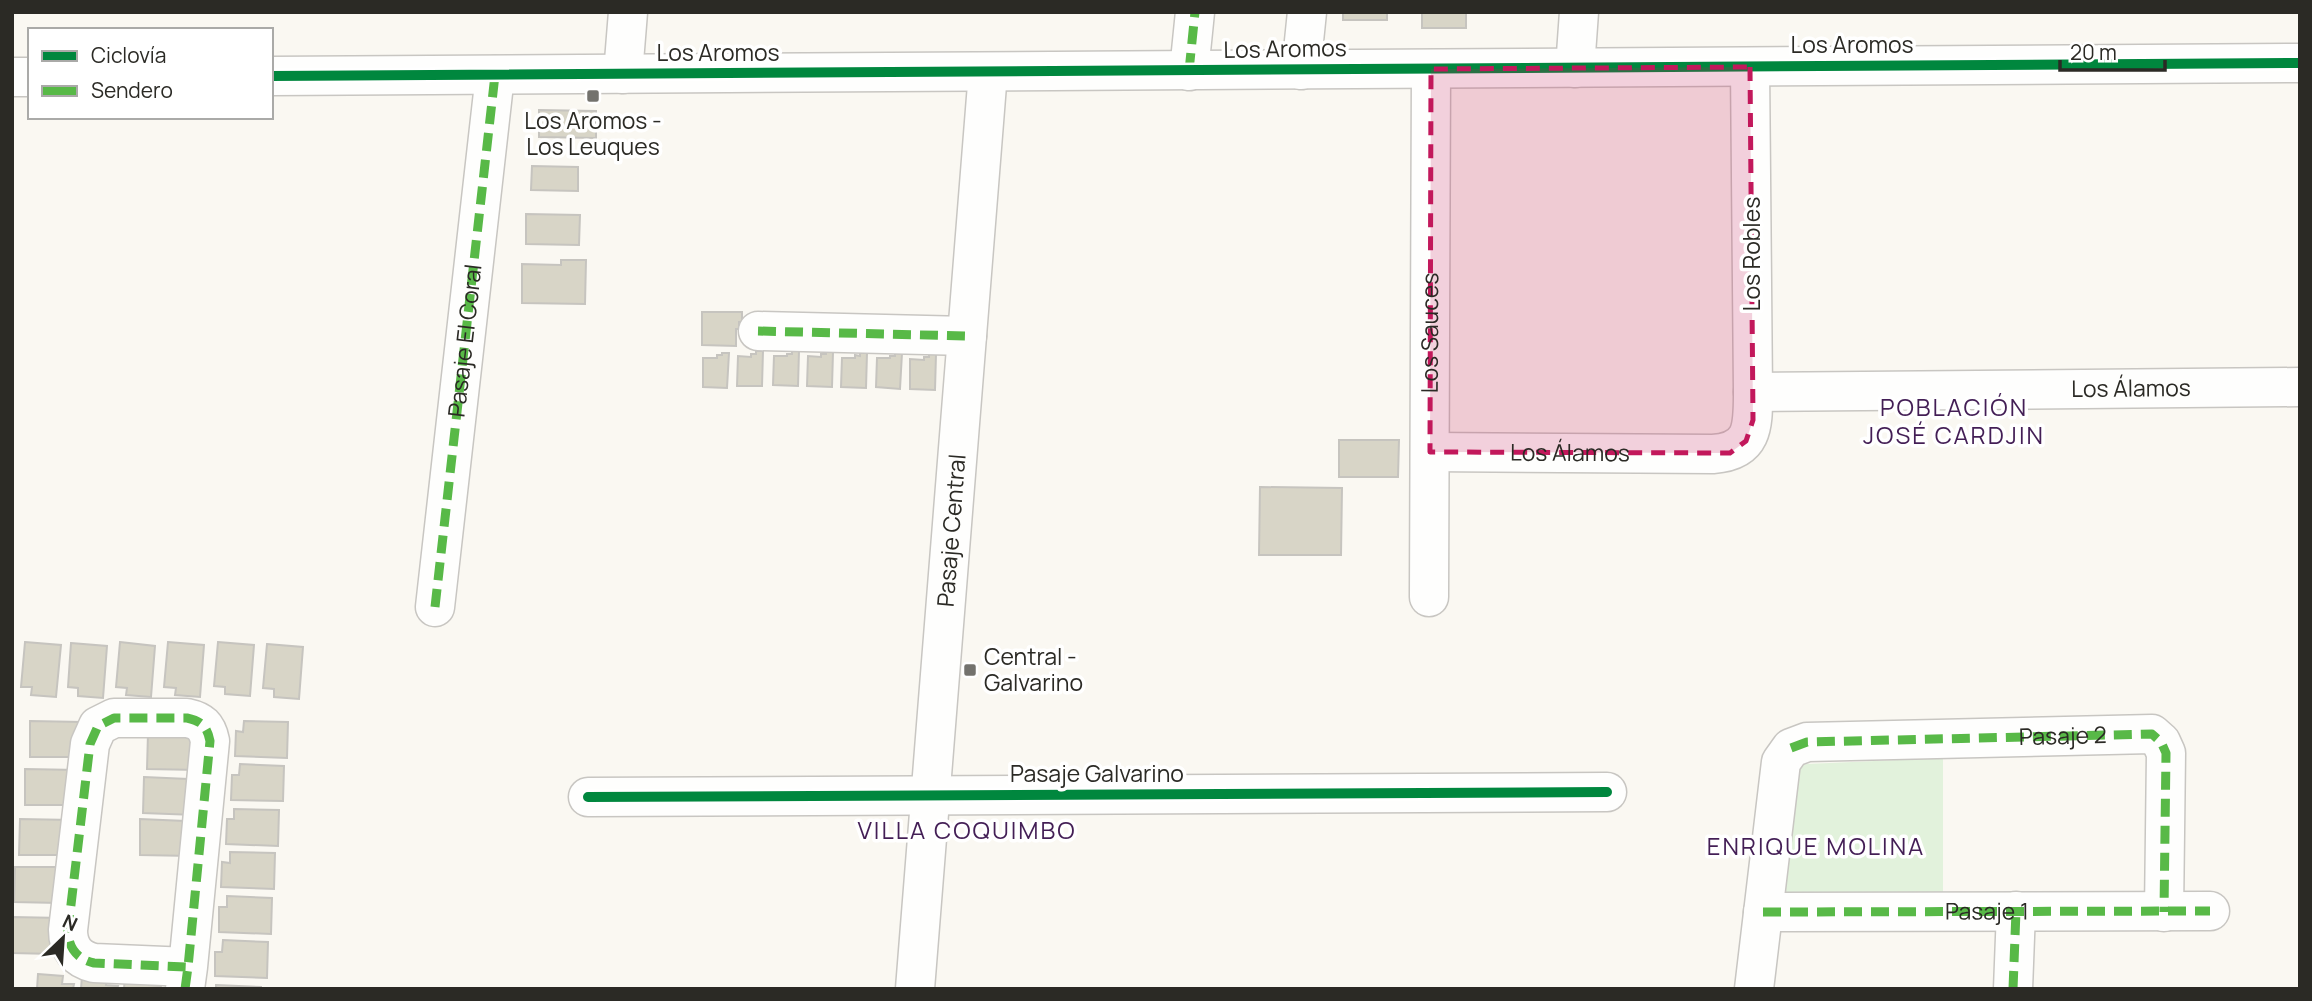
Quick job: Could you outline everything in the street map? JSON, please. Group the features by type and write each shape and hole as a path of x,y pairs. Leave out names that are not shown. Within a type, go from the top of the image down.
{"street":[{"path":"623,74 628,12"},
{"path":"1189,71 1195,12"},
{"path":"1301,70 1307,12"},
{"path":"1575,68 1579,12"},
{"name":"Los Aromos","path":"273,76 2300,63"},
{"name":"Los Robles","path":"1746,440 1753,420 1750,67"},
{"name":"Los Sauces","path":"1429,597 1431,69"},
{"name":"Pasaje Central","path":"915,989 988,72"},
{"name":"Pasaje El Coral","path":"435,607 495,75"},
{"path":"758,331 967,336"},
{"name":"Los Álamos","path":"1753,392 2300,387"},
{"name":"Los Álamos","path":"1430,452 1713,454 1730,453 1746,440"},
{"path":"114,718 187,718 205,726 208,733 210,741 186,978 94,963 80,958 70,946 68,930 90,744 98,726 114,718"},
{"name":"Pasaje 2","path":"1763,912 1781,762 1791,748 1807,742 2152,734 2161,741 2166,753 2164,912"},
{"name":"Pasaje Galvarino","path":"588,797 1606,792"},
{"path":"2012,989 2016,911"},
{"name":"Pasaje 1","path":"1763,912 2210,911"},
{"path":"1754,989 1763,912"}],"highlighted area":[{"path":"1750,67 1753,420 1746,441 1730,453 1430,452 1431,69"}],"green space":[{"path":"1943,758 1943,902 1779,902 1799,767 1807,764"}],"building":[{"path":"1343,12 1387,12 1387,20 1343,20"},
{"path":"1422,12 1466,12 1466,28 1422,28"},
{"path":"539,110 596,111 596,138 539,137"},
{"path":"532,166 578,167 578,191 531,190"},
{"path":"526,214 580,215 579,245 526,244"},
{"path":"561,260 586,260 585,304 522,303 522,264 561,265"},
{"path":"702,312 742,312 742,322 739,322 739,329 736,329 736,346 702,345"},
{"path":"756,351 763,351 762,386 737,386 738,356 751,357"},
{"path":"792,351 799,351 798,386 773,385 774,356 787,356 792,354"},
{"path":"826,351 833,352 832,387 807,386 808,356 821,357"},
{"path":"729,353 727,388 703,387 703,358 717,358 717,355"},
{"path":"860,353 867,353 866,388 841,387 842,358 855,358 855,355 860,356"},
{"path":"895,353 902,353 900,389 876,387 877,358 890,358 895,356"},
{"path":"929,354 936,354 935,390 910,389 910,359 924,360"},
{"path":"1339,440 1399,440 1398,477 1339,477"},
{"path":"1260,487 1342,488 1341,555 1259,555"},
{"path":"25,642 61,645 56,697 31,695 32,687 21,687"},
{"path":"120,642 155,646 151,697 126,695 127,688 116,687"},
{"path":"168,642 204,645 200,697 175,695 176,688 164,687"},
{"path":"218,642 254,645 250,696 225,694 225,687 214,686"},
{"path":"71,643 107,646 103,698 78,696 78,688 68,687"},
{"path":"267,644 303,647 299,699 274,697 274,689 263,688"},
{"path":"30,721 82,722 75,757 30,757"},
{"path":"244,721 288,722 287,758 235,756 236,731 243,732"},
{"path":"148,733 193,734 199,770 147,769"},
{"path":"240,764 284,766 283,801 231,800 232,775 239,775"},
{"path":"25,769 77,770 69,805 25,805"},
{"path":"144,777 188,779 195,815 143,813"},
{"path":"234,809 279,810 278,846 226,844 227,819 234,819"},
{"path":"20,819 72,820 64,855 19,855"},
{"path":"140,819 185,821 191,856 140,855"},
{"path":"230,852 275,853 274,889 221,887 222,862 230,863"},
{"path":"15,867 67,867 59,903 14,902"},
{"path":"227,896 272,898 271,934 219,932 219,907 227,907"},
{"path":"12,917 62,918 54,954 12,953"},
{"path":"223,940 268,942 267,978 215,976 215,952 222,952"},
{"path":"38,974 63,976 62,984 74,984 73,989 37,989"},
{"path":"125,975 150,977 149,985 161,986 160,989 124,989"},
{"path":"82,976 107,978 106,985 118,986 117,989 81,989"},
{"path":"216,985 261,987 261,989 216,989"}],"marked path":[{"path":"1189,71 1195,12"},
{"path":"435,607 495,75"},
{"path":"758,331 967,336"},
{"path":"185,989 188,967 210,741 209,736 203,725 187,718 114,718 98,726 90,744 68,930 70,942 78,956 94,963 188,967"},
{"path":"1791,748 1807,742 2152,734 2161,742 2166,753 2164,912"},
{"path":"2013,989 2016,911"},
{"path":"1763,912 2210,911"}],"cycle path":[{"path":"273,76 2300,63"},
{"path":"588,797 1607,792"}],"place":[{"name":"Los Aromos - Los Leuques","path":"593,96"},
{"name":"Central - Galvarino","path":"970,670"}],"district":[{"name":"POBLACIÓN JOSÉ CARDJIN","path":"1954,422"},
{"name":"VILLA COQUIMBO","path":"967,831"},
{"name":"ENRIQUE MOLINA","path":"1816,847"}]}
